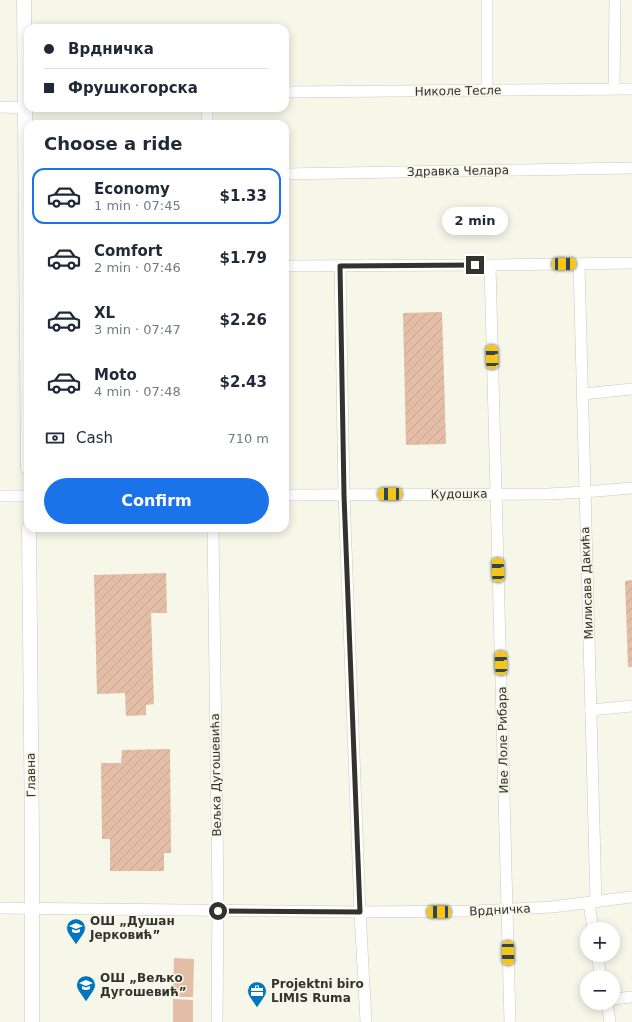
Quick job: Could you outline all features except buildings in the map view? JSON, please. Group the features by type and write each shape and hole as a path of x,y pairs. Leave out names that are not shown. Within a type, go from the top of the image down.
{"main road":[{"path":"24,0 24,24"},
{"name":"Главна","path":"29,532 32,1022"}],"street":[{"path":"487,0 487,90"},
{"path":"614,89 615,0"},
{"name":"Николе Тесле","path":"289,92 632,89"},
{"path":"0,107 24,108"},
{"name":"Здравка Челара","path":"289,174 632,168"},
{"path":"289,266 632,263"},
{"name":"Милисава Дакића","path":"579,264 591,710 593,922"},
{"name":"Иве Лоле Рибара","path":"490,265 510,1022"},
{"path":"340,266 344,495 360,912 366,1022"},
{"path":"583,394 632,389"},
{"name":"Кудошка","path":"289,494 344,495 585,492 632,488"},
{"path":"0,496 24,496"},
{"name":"Вељка Дугошевића","path":"213,532 218,911 217,1022"},
{"path":"591,710 632,706"},
{"name":"Врдничка","path":"0,908 360,912 507,910 632,897"},
{"path":"620,998 632,997"},
{"path":"608,1010 610,1022"}],"shaded area":[{"path":"442,312 446,444 406,445 403,313"},
{"path":"166,573 167,613 151,613 154,704 146,705 146,715 126,716 125,693 97,694 94,575"},
{"path":"632,580 632,667 628,667 625,581"},
{"path":"170,749 171,853 164,853 164,871 110,871 110,839 102,839 101,763 121,763 122,750"},
{"path":"174,958 194,959 193,997 173,997"},
{"path":"173,999 193,1000 193,1022 173,1022"}],"place":[{"name":"ОШ „Душан Јерковић”","path":"76,945"},
{"name":"ОШ „Вељко Дугошевић”","path":"86,1002"},
{"name":"Projektni biro LIMIS Ruma","path":"257,1008"}],"route":[{"path":"218,911 360,912 344,495 340,266 475,265"}]}
